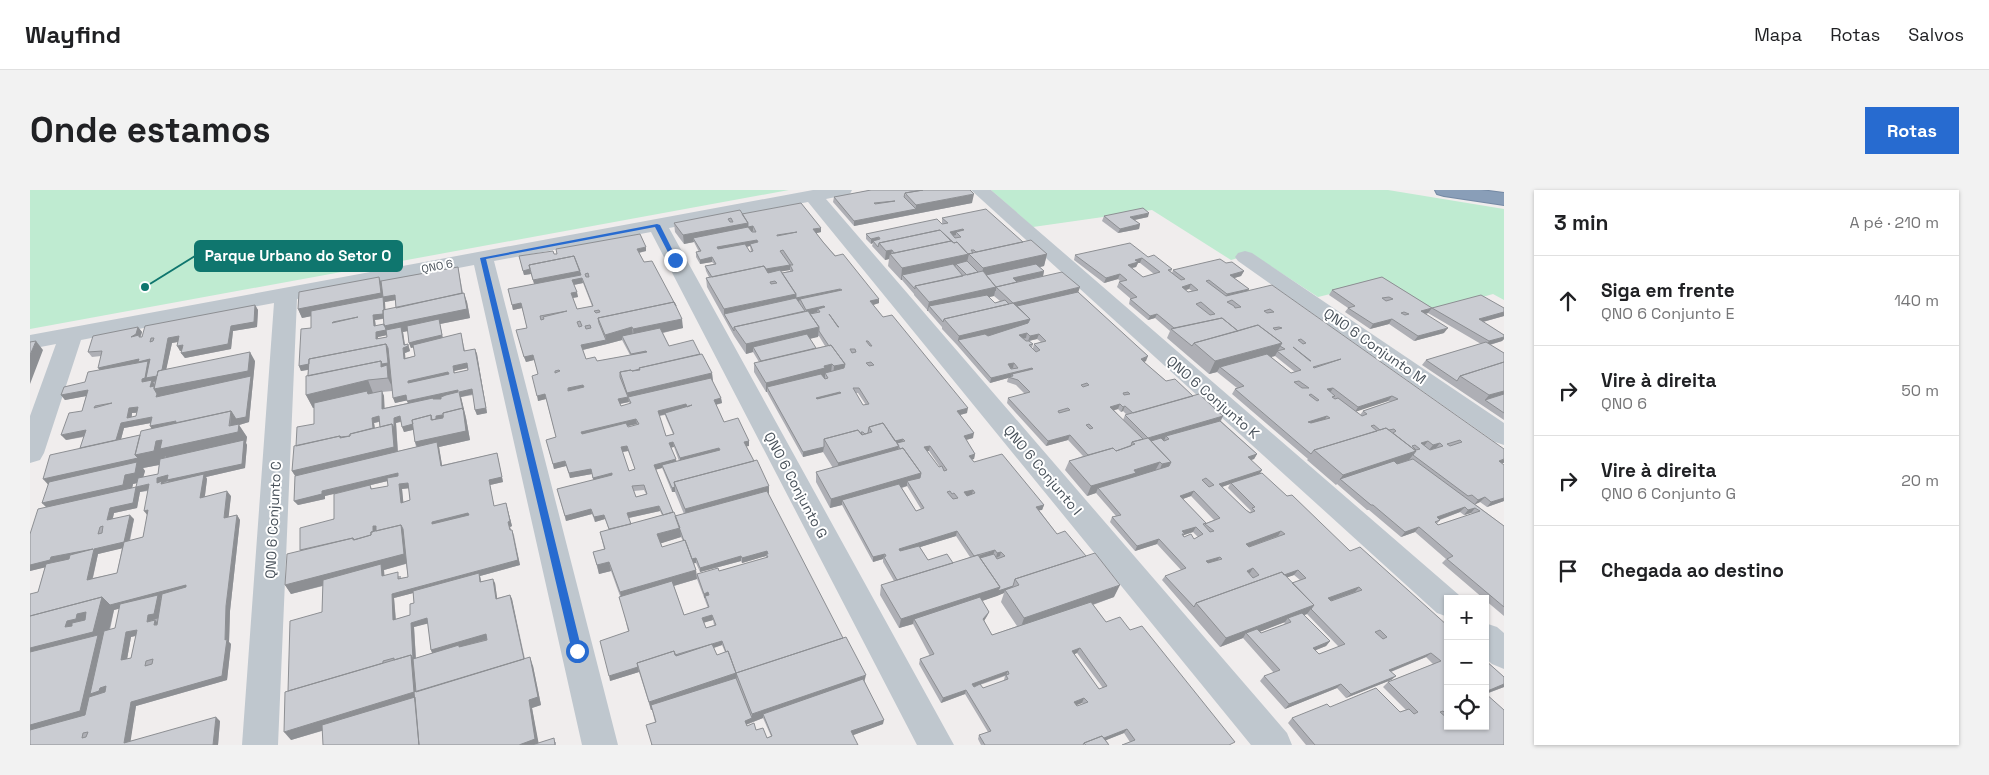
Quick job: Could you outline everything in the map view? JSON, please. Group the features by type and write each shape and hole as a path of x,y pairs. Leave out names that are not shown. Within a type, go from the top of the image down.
{"highway":[{"path":"1444,190 1489,195"}],"street":[{"name":"QNO 6","path":"30,342 843,190"},
{"name":"QNO 6 Conjunto K","path":"980,190 1444,600"},
{"name":"QNO 6 Conjunto I","path":"813,196 1274,745"},
{"name":"QNO 6 Conjunto G","path":"657,225 936,745"},
{"name":"QNO 6 Conjunto M","path":"1245,257 1504,436"},
{"path":"483,258 600,745"},
{"name":"QNO 6 Conjunto C","path":"260,745 286,295"},
{"path":"30,453 71,334"},
{"path":"1488,640 1504,654"}],"green space":[{"path":"30,190 789,190 30,329"},
{"path":"991,190 1388,190 1504,209 1504,300 1493,294 1430,312 1383,281 1318,297 1252,254 1231,260 1152,210 1033,227"}],"building":[{"path":"871,190 923,190 905,193 904,197 916,209 854,221 834,197"},
{"path":"923,190 970,190 974,194 916,205 905,193"},
{"path":"801,203 821,228 813,229 823,242 835,256 843,254 879,299 870,301 883,317 892,315 968,408 957,411 974,433 964,436 975,454 969,456 974,462 1002,454 1044,505 1036,507 1057,534 1065,531 1086,556 1015,579 1013,586 998,591 1000,587 980,558 994,554 997,559 1005,556 1001,552 997,553 995,550 974,556 957,531 899,549 900,551 919,546 928,560 947,554 953,563 897,580 884,557 886,556 885,554 873,557 842,500 899,484 916,511 924,508 907,481 920,478 921,473 903,448 900,449 897,443 905,441 903,439 895,441 883,423 869,427 868,433 861,432 862,435 858,430 824,439 824,447 803,452 767,387 821,374 825,379 828,378 825,373 844,368 845,364 831,345 829,346 810,314 820,312 818,309 825,307 806,310 800,299 842,290 796,298 796,294 782,273 793,271 790,265 766,269 764,266 712,277 705,266 716,264 712,257 700,260 696,252 701,251 693,238 748,227 748,223 742,214","holes":["753,226 756,232 752,232 748,227","757,240 758,242 750,244 753,251 750,252 745,244 718,249 717,247","783,250 793,265 790,265 780,251","850,349 855,349 856,352 852,353","871,362 874,365 869,366 866,363","853,388 859,388 869,404 863,405","840,392 817,399 816,398","930,446 947,470 944,471 942,466 939,467 924,447","973,490 975,493 967,496 964,492","947,492 954,493 958,498 953,499"]},
{"path":"1143,208 1149,213 1130,217 1140,224 1120,229 1104,216"},
{"path":"986,209 1023,242 976,252 971,250 973,253 968,254 957,242 954,243 940,230 879,243 878,247 873,241 880,239 879,237 871,239 866,234 937,219 942,224 948,223 942,218","holes":["964,230 956,232 961,237 955,238 950,232"]},
{"path":"740,210 748,223 683,235 674,223"},
{"path":"940,230 951,241 894,253 892,250 886,251 879,243"},
{"path":"640,234 646,247 637,249 644,262 652,261 674,302 598,318 606,340 581,345 586,359 595,357 597,361 647,352 631,354 622,336 660,328 669,346 693,340 700,354 639,368 640,370 620,372 620,377 628,397 711,378 721,398 714,400 724,422 738,418 749,441 744,442 754,461 674,482 675,487 672,488 662,465 720,450 719,448 680,458 673,442 669,443 676,459 654,465 673,512 663,515 659,506 627,513 631,524 609,529 604,515 594,517 591,509 565,516 557,489 612,475 612,473 593,478 591,469 569,473 565,461 553,464 546,440 556,437 545,394 537,396 532,376 538,374 533,355 524,357 516,330 527,328 521,303 512,305 508,289 581,275 574,256 529,265 530,269 523,271 519,256 553,251 554,254 557,254 556,249","holes":["582,278 593,306 577,309 571,293 577,292 572,280","567,311 543,317 544,319 541,320 540,316","580,321 582,326 579,327 577,322","590,325 591,328 586,329 585,326","583,385 584,387 568,391 568,388","628,397 631,403 621,406 618,399","686,404 687,407 665,413 674,434 666,436 658,411","636,419 639,424 628,427 626,423 582,434 581,432","627,446 635,469 629,471 621,447","644,485 647,494 636,497 632,486"]},
{"path":"1031,240 1047,254 983,268 969,254 902,268 890,254 951,241 957,242 968,254"},
{"path":"1130,243 1148,257 1154,255 1172,269 1168,270 1181,280 1185,279 1173,270 1220,259 1226,263 1232,262 1244,271 1230,275 1249,289 1227,294 1209,280 1206,281 1226,296 1272,285 1504,449 1504,459 1499,461 1504,465 1504,498 1491,502 1485,497 1478,500 1472,495 1468,496 1413,455 1416,451 1393,433 1396,431 1394,429 1389,430 1386,428 1380,430 1374,425 1371,426 1377,431 1314,450 1311,454 1235,389 1244,386 1220,367 1267,354 1291,373 1301,370 1277,351 1285,349 1280,346 1282,343 1258,325 1238,331 1222,318 1174,328 1157,314 1150,316 1130,299 1137,297 1119,282 1127,280 1120,274 1106,278 1075,255","holes":["1142,258 1160,272 1143,277 1128,265 1138,262 1135,260","1191,284 1198,290 1188,292 1182,287","1232,300 1241,307 1235,308 1234,306 1227,302","1201,302 1215,314 1210,315 1196,304","1270,309 1274,312 1267,313 1264,311","1301,339 1306,343 1303,344 1298,340","1341,359 1314,368 1313,367","1299,381 1309,388 1302,388 1294,382","1333,388 1358,407 1392,396 1398,399 1363,411 1367,414 1362,416 1338,398 1332,397 1335,396 1327,389","1311,394 1319,400 1317,401 1309,395","1327,416 1330,418 1311,423 1308,422","1460,440 1462,442 1450,446 1447,444","1428,441 1433,445 1440,443 1443,446 1430,450 1421,443","1415,445 1420,449 1416,450 1412,446"]},
{"path":"574,256 580,271 533,280 529,265"},
{"path":"967,261 978,272 967,275 956,264"},
{"path":"953,264 963,276 915,286 915,289 902,275"},
{"path":"1036,264 1044,271 1013,278 1017,282 996,287 986,275"},
{"path":"764,266 768,273 780,270 796,294 724,309 706,278"},
{"path":"458,267 462,293 396,308 395,295 383,297 381,281"},
{"path":"983,271 996,287 929,302 915,286"},
{"path":"1062,272 1080,287 1013,303 996,287"},
{"path":"379,277 381,293 298,309 299,292"},
{"path":"1382,277 1432,308 1421,311 1448,328 1418,336 1392,319 1373,324 1348,308 1355,306 1332,290","holes":["1389,297 1393,299 1386,301 1382,298"]},
{"path":"1078,292 1148,356 1141,359 1144,362 1166,381 1175,379 1193,396 1133,413 1120,404 1110,407 1143,439 1132,442 1131,446 1116,451 1113,448 1088,455 1070,435 1048,441 1008,398 1030,392 1018,380 1008,377 1013,376 1012,374 1033,369 991,378 958,340 985,334 988,336 1028,323 1030,319 1017,306","holes":["1027,333 1030,336 1039,334 1046,341 1034,344 1040,350 1036,352 1029,345 1033,344 1019,335","1014,363 1018,368 1011,369 1008,364","1087,383 1089,385 1083,387 1081,385","1068,408 1070,410 1059,413 1058,411","1089,424 1093,428 1090,429 1086,425"]},
{"path":"464,293 467,309 384,326 383,310"},
{"path":"987,295 995,303 1005,300 1009,304 944,319 943,322 929,306"},
{"path":"1481,295 1504,308 1504,312 1479,319 1504,335 1504,337 1489,341 1432,308"},
{"path":"383,297 383,314 373,315 374,326 384,324 386,330 401,327 404,345 408,344 408,346 403,348 404,359 415,356 413,345 461,333 464,351 475,349 486,408 475,410 472,389 459,392 463,408 443,413 443,417 442,415 436,416 436,419 432,420 431,415 412,420 413,424 402,427 400,416 394,418 394,428 392,424 380,427 379,416 372,418 373,428 350,434 350,436 340,436 296,446 297,427 314,424 314,403 367,391 368,394 382,391 382,409 433,398 441,399 441,397 458,392 458,390 407,401 406,395 393,398 386,344 309,359 309,364 299,366 301,329 311,328 311,311","holes":["386,330 387,337 376,339 376,332","467,363 468,370 454,373 453,366","448,372 449,374 408,383 408,381"]},
{"path":"796,298 805,311 734,327 734,331 724,314"},
{"path":"674,302 682,319 633,329 632,327 605,335 598,318"},
{"path":"1013,303 1030,319 959,336 944,319"},
{"path":"255,305 254,322 231,326 228,344 181,353 183,345 177,346 179,336 168,338 162,370 158,371 157,376 146,378 150,359 138,362 139,359 98,368 102,351 88,352 93,336 138,327 136,334 131,337 139,335 139,337 142,337 145,326"},
{"path":"808,311 819,327 746,344 734,327"},
{"path":"1222,318 1238,331 1194,343 1192,346 1171,329"},
{"path":"439,319 442,335 409,343 407,326"},
{"path":"1258,325 1282,343 1215,361 1194,343"},
{"path":"807,334 816,348 761,361 753,347"},
{"path":"36,341 30,355 30,342"},
{"path":"1486,342 1504,353 1504,362 1460,376 1457,381 1426,360"},
{"path":"386,344 388,363 382,364 381,361 308,376 309,359"},
{"path":"831,345 845,364 834,366 832,364 824,366 825,368 766,383 754,363"},
{"path":"250,352 248,371 154,389 158,371"},
{"path":"702,354 712,373 627,393 620,372 632,371"},
{"path":"148,361 145,378 142,379 142,382 152,380 150,387 154,386 157,394 156,397 251,376 246,417 236,419 231,411 175,423 176,421 150,426 152,417 121,423 116,440 80,448 86,430 61,435 69,413 82,411 88,390 61,395 64,387 85,382 88,372","holes":["138,407 136,416 127,418 129,408"]},
{"path":"381,361 381,367 387,365 388,378 368,380 306,395 306,376"},
{"path":"1504,362 1504,391 1489,395 1460,376"},
{"path":"1199,394 1223,416 1148,438 1125,415"},
{"path":"1504,394 1504,413 1485,400"},
{"path":"463,408 466,431 415,442 412,420 431,415 431,420 443,418 443,413"},
{"path":"231,411 229,426 239,424 238,432 160,449 162,440 156,441 154,451 135,455 141,431"},
{"path":"1220,421 1257,454 1248,457 1262,470 1219,484 1246,510 1250,513 1255,511 1252,508 1255,507 1231,483 1262,473 1287,496 1292,495 1350,551 1360,547 1444,622 1444,712 1440,712 1444,716 1444,730 1489,730 1489,697 1504,710 1504,745 1315,745 1292,718 1327,704 1330,707 1376,688 1400,712 1409,709 1414,714 1418,712 1388,682 1441,661 1431,653 1389,670 1396,676 1351,694 1341,684 1289,704 1264,676 1280,670 1246,633 1257,629 1261,633 1291,622 1288,618 1302,613 1330,641 1313,648 1319,654 1345,644 1311,609 1314,605 1292,583 1306,578 1298,570 1284,575 1282,572 1196,603 1194,607 1165,576 1186,568 1159,539 1137,546 1112,517 1121,515 1098,488 1169,466 1171,462 1151,441 1161,438 1164,441 1169,439 1166,436","holes":["1206,478 1214,485 1209,487 1202,480","1194,491 1220,518 1205,524 1214,531 1210,532 1203,524 1206,523 1180,496","1196,527 1203,534 1194,539 1191,534 1184,537 1182,534 1185,534 1182,531","1281,531 1285,534 1249,547 1246,544","1220,557 1222,559 1208,563 1206,561","1253,568 1259,575 1253,578 1247,571","1359,587 1362,590 1331,601 1328,598","1380,630 1387,637 1383,639 1375,632"]},
{"path":"883,423 899,446 838,463 824,439 858,430 862,435 872,432 869,427"},
{"path":"392,424 394,447 292,471 294,446 340,436 340,438 350,436 350,434"},
{"path":"1386,428 1416,451 1343,475 1314,450"},
{"path":"140,435 135,455 138,458 43,479 50,455"},
{"path":"1148,438 1171,462 1162,464 1160,462 1134,470 1136,473 1091,486 1069,461 1113,448 1116,451 1135,444 1132,442"},
{"path":"244,440 242,464 167,480 168,475 157,478 157,483 162,481 161,484 204,474 200,498 227,491 224,518 237,515 226,606 225,640 227,639 222,676 131,702 124,743 216,717 213,745 30,745 30,730 85,715 89,697 105,692 106,686 90,694 104,631 115,628 120,604 158,595 154,614 148,615 147,622 155,620 154,625 157,625 162,594 186,587 186,585 110,605 102,597 30,616 30,594 38,592 46,564 69,559 70,555 93,549 51,557 50,560 30,565 30,534 38,509 136,487 138,478 158,474 160,459","holes":["149,484 144,511 148,510 143,537 124,542 130,515 107,520 110,508 133,503 136,487","103,526 102,533 98,534 100,527","124,542 117,573 87,580 94,549","137,630 131,658 121,660 126,632","153,659 152,664 145,666 146,661","88,732 86,737 82,738 83,733"]},
{"path":"437,442 441,466 497,453 502,477 489,480 494,506 506,503 510,521 508,522 510,530 512,530 518,560 392,594 393,620 410,615 410,604 414,603 413,591 479,573 480,582 493,579 496,599 510,595 524,659 416,692 411,655 383,661 383,663 288,691 290,621 322,612 323,580 381,564 382,576 398,572 398,579 408,577 401,525 376,531 376,526 373,526 371,535 300,550 300,528 334,519 334,494 370,485 371,489 388,486 387,478 398,476 398,473 322,491 322,494 294,501 295,476","holes":["408,483 410,500 401,503 399,484","468,513 469,515 432,524 432,522","427,618 431,650 486,634 487,640 459,647 459,645 413,659 411,623"]},
{"path":"903,448 921,473 831,499 816,472"},
{"path":"1413,459 1504,526 1504,607 1447,559 1453,556 1419,527 1405,532 1340,479 1394,461 1397,464","holes":["1465,507 1468,510 1475,508 1480,511 1438,525 1435,522 1440,520 1437,517"]},
{"path":"757,460 769,486 685,509 674,482"},
{"path":"137,462 135,473 125,475 123,485 42,503 49,482"},
{"path":"767,491 843,638 736,673 722,641 675,655 674,651 637,663 638,667 609,676 600,641 629,631 619,597 672,581 684,615 709,607 705,596 709,595 708,592 704,594 697,574 718,568 719,571 768,557 767,551 742,558 741,556 700,568 696,558 692,559 675,516","holes":["712,615 716,625 706,628 702,618"]},
{"path":"674,512 680,528 657,534 662,547 685,540 696,570 620,592 609,562 597,565 593,552 605,549 600,532"},
{"path":"401,525 404,554 285,585 287,554 353,538 353,540 371,535 371,532"},
{"path":"1095,553 1120,585 1024,618 1005,590 1019,585 1015,579"},
{"path":"978,555 1000,587 901,619 881,585"},
{"path":"1282,572 1314,605 1226,638 1196,603"},
{"path":"102,597 93,632 30,648 30,616","holes":["86,612 85,620 72,623 72,626 65,627 67,621 76,619 77,614"]},
{"path":"980,597 989,612 983,619 992,635 1091,602 1106,622 1120,617 1130,630 1142,626 1235,742 1229,745 1122,745 1135,740 1127,729 1104,738 1102,736 1083,745 985,745 979,735 991,731 966,690 943,698 920,659 934,654 914,619","holes":["1080,648 1107,686 1099,689 1072,651","1008,671 1009,674 1006,675 1008,679 983,688 980,684 974,687 972,684","1084,698 1088,702 1077,706 1074,702"]},
{"path":"98,635 80,711 30,725 30,652"},
{"path":"846,637 866,675 752,714 736,673"},
{"path":"712,644 717,655 728,651 736,673 649,702 637,663 674,651 676,656"},
{"path":"411,655 414,692 284,732 285,692"},
{"path":"530,657 538,697 529,700 535,739 519,745 419,745 414,692"},
{"path":"1489,664 1504,677 1504,684 1489,690"},
{"path":"736,678 752,718 745,721 747,726 754,723 756,730 763,728 767,738 772,736 763,714 863,679 884,720 851,731 858,745 652,745 646,725 656,722 651,705"},
{"path":"415,697 419,745 323,745 322,725"},
{"path":"1102,736 1109,745 1086,745 1084,743"},
{"path":"554,738 555,745 532,745"}],"place":[{"name":"Parque Urbano do Setor O","path":"145,287"}],"route":[{"path":"577,651 483,258 657,225 675,260"}]}
